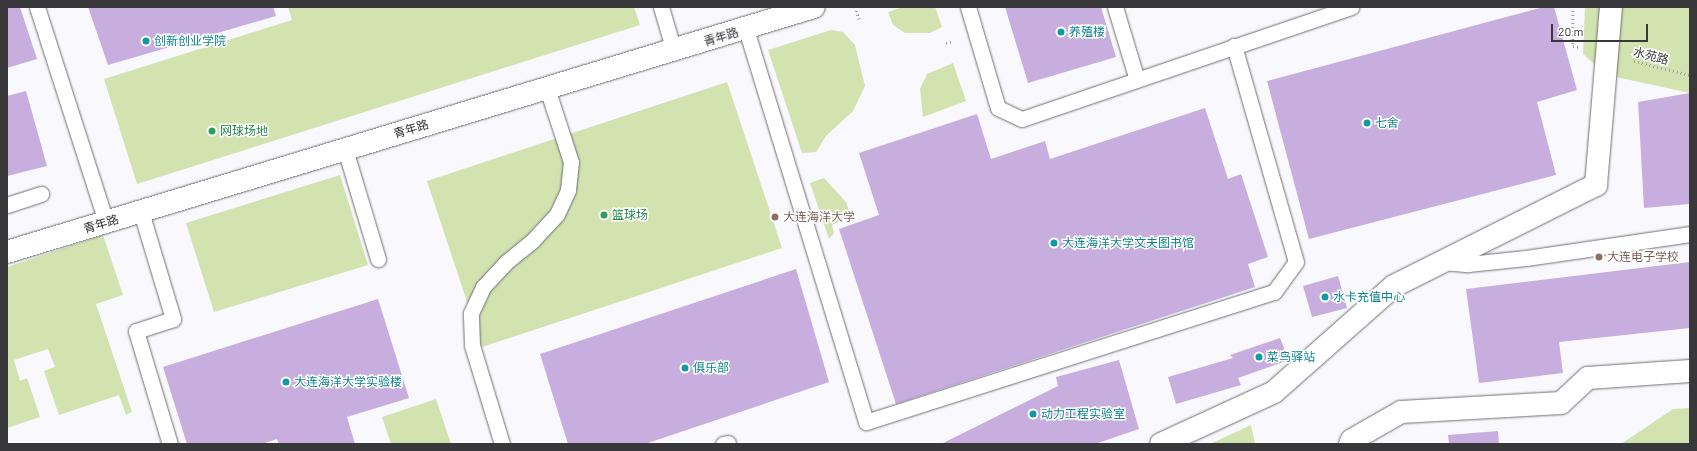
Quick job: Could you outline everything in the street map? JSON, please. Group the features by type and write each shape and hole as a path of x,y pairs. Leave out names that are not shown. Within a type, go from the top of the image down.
{"street":[{"name":"青年路","path":"7,252 547,88 674,51 814,7"},
{"path":"1161,444 1274,392 1394,286 1596,186 1611,7"},
{"path":"1350,444 1352,440 1401,412 1560,403 1588,378 1690,371"}],"lane":[{"path":"37,7 106,222"},
{"path":"661,7 674,51"},
{"path":"968,7 998,108 1022,119 1351,7"},
{"path":"1115,7 1137,80"},
{"path":"746,29 866,422 1274,292 1296,262 1234,46"},
{"path":"502,444 472,345 471,313 483,287 505,263 533,240 556,214 568,190 571,162 547,88"},
{"path":"345,149 378,259"},
{"path":"7,205 41,194"},
{"path":"141,212 172,319 136,331 170,444"},
{"path":"1442,262 1468,264 1526,258 1690,234"}],"path":[{"path":"855,7 860,21"},
{"path":"1573,7 1573,46 1583,48"},
{"name":"水苑路","path":"1608,54 1690,75"}],"green space":[{"name":"网球场地","path":"288,7 634,7 640,25 137,184 104,79 292,20"},
{"path":"903,7 935,7 942,27 930,33 905,33 893,25 888,12"},
{"path":"1585,7 1690,7 1690,93 1607,75 1583,54"},
{"path":"831,30 843,32 855,45 865,86 853,111 826,136 816,152 802,153 768,50"},
{"path":"953,63 966,101 923,117 920,89 927,74"},
{"name":"篮球场","path":"727,82 782,248 482,347 427,181"},
{"path":"340,175 368,265 214,312 186,223"},
{"path":"824,178 846,202 851,216 832,225 834,233 829,239 810,183"},
{"path":"103,235 123,295 96,304 132,412 126,415 119,395 59,415 44,371 55,367 48,349 14,360 20,381 27,378 40,417 7,428 7,267"},
{"path":"436,399 451,444 391,444 382,417"},
{"path":"1690,408 1690,444 1621,444 1673,409"},
{"path":"1251,425 1255,444 1210,444"}],"building":[{"path":"7,7 20,7 37,59 7,68"},
{"name":"创新创业学院","path":"88,7 273,7 276,16 108,65"},
{"name":"养殖楼","path":"1005,7 1101,7 1116,57 1028,83"},
{"name":"七舍","path":"1544,7 1554,7 1577,90 1537,102 1556,175 1309,239 1267,81"},
{"path":"26,91 47,166 7,176 7,96"},
{"path":"1690,93 1690,204 1644,208 1638,102"},
{"name":"大连海洋大学文夫图书馆","path":"1205,108 1228,179 1241,174 1268,257 1248,264 1255,287 896,404 839,229 879,215 859,153 977,114 991,159 1045,141 1050,159"},
{"path":"1690,262 1690,328 1559,342 1563,373 1479,383 1466,289"},
{"name":"俱乐部","path":"796,269 829,382 645,444 568,444 540,354"},
{"name":"水卡充值中心","path":"1338,276 1347,308 1312,317 1303,286"},
{"name":"大连海洋大学实验楼","path":"378,299 409,398 347,417 355,444 279,444 277,439 262,444 187,444 163,367"},
{"path":"1280,338 1289,360 1238,378 1241,385 1176,404 1168,377 1233,358 1230,355"},
{"path":"1119,360 1139,429 1095,444 941,444 1058,386 1056,377"},
{"path":"1498,431 1499,444 1449,444 1448,435"}],"place":[{"name":"养殖楼","path":"1061,32"},
{"name":"创新创业学院","path":"146,41"},
{"name":"七舍","path":"1367,123"},
{"name":"网球场地","path":"212,131"},
{"name":"篮球场","path":"604,215"},
{"name":"大连海洋大学","path":"775,217"},
{"name":"大连海洋大学文夫图书馆","path":"1054,243"},
{"name":"大连电子学校","path":"1599,257"},
{"name":"水卡充值中心","path":"1325,297"},
{"name":"菜鸟驿站","path":"1259,357"},
{"name":"俱乐部","path":"685,368"},
{"name":"大连海洋大学实验楼","path":"286,382"},
{"name":"动力工程实验室","path":"1033,414"}]}
